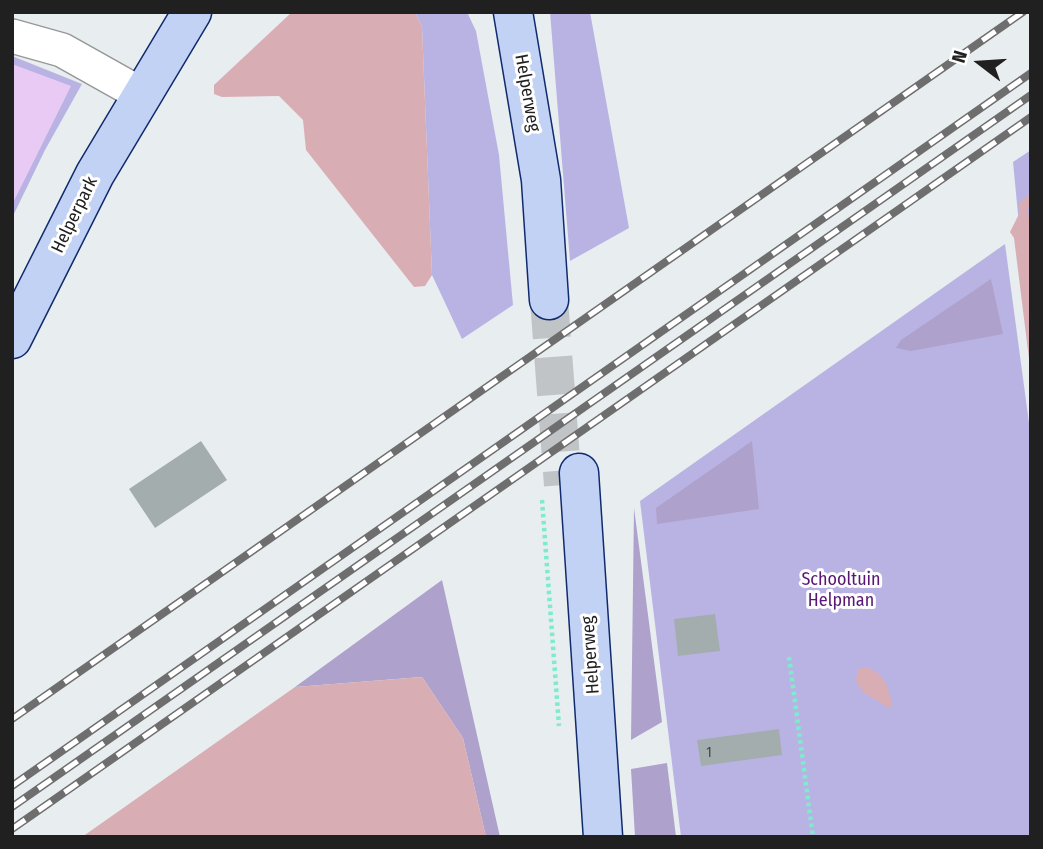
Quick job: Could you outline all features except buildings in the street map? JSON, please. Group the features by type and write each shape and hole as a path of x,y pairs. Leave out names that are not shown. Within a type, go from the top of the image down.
{"street":[{"path":"144,96 192,12"},
{"path":"144,96 221,12"},
{"name":"Helperweg","path":"513,12 557,296 537,12"},
{"path":"12,36 62,50 144,96"},
{"name":"Helperpark","path":"12,339 95,174 144,96"},
{"name":"Helperweg","path":"561,486 588,837"},
{"name":"Helperweg","path":"561,486 603,837"}],"path":[{"name":"Helperweg","path":"559,729 561,486"},
{"path":"789,657 813,837"}],"green space":[{"path":"415,12 467,12 476,31 499,155 513,305 462,339 432,275 422,27"},
{"path":"550,12 590,12 629,228 570,261"},
{"path":"12,56 82,84 45,150 12,218"},
{"path":"1031,150 1031,350 1013,162"},
{"name":"Schooltuin Helpman","path":"1005,244 1031,438 1031,837 681,837 640,501"}],"shaded area":[{"path":"292,12 415,12 422,27 432,275 425,286 414,287 306,150 303,120 279,96 222,97 214,94 214,85"},
{"path":"12,64 71,86 12,205"},
{"path":"1023,206 1031,219 1031,375 1014,238 1010,232"},
{"path":"991,279 1003,334 911,351 896,348 901,340"},
{"path":"752,441 759,509 657,524 656,508"},
{"path":"634,508 662,722 631,740"},
{"path":"442,580 500,837 486,837 463,738 422,677 295,687"},
{"path":"866,667 878,673 885,682 892,706 889,708 863,692 856,681 858,669"},
{"path":"422,677 463,738 486,837 82,837 295,687"},
{"path":"667,763 676,837 635,837 631,769"}],"waterway":[{"path":"1024,218 1023,206 1031,199"}],"tunnel":[{"path":"549,300 563,485"}],"railway":[{"path":"12,719 1023,12"},
{"path":"12,786 1031,73"},
{"path":"12,807 1031,95"},
{"path":"12,829 1031,117"}]}
